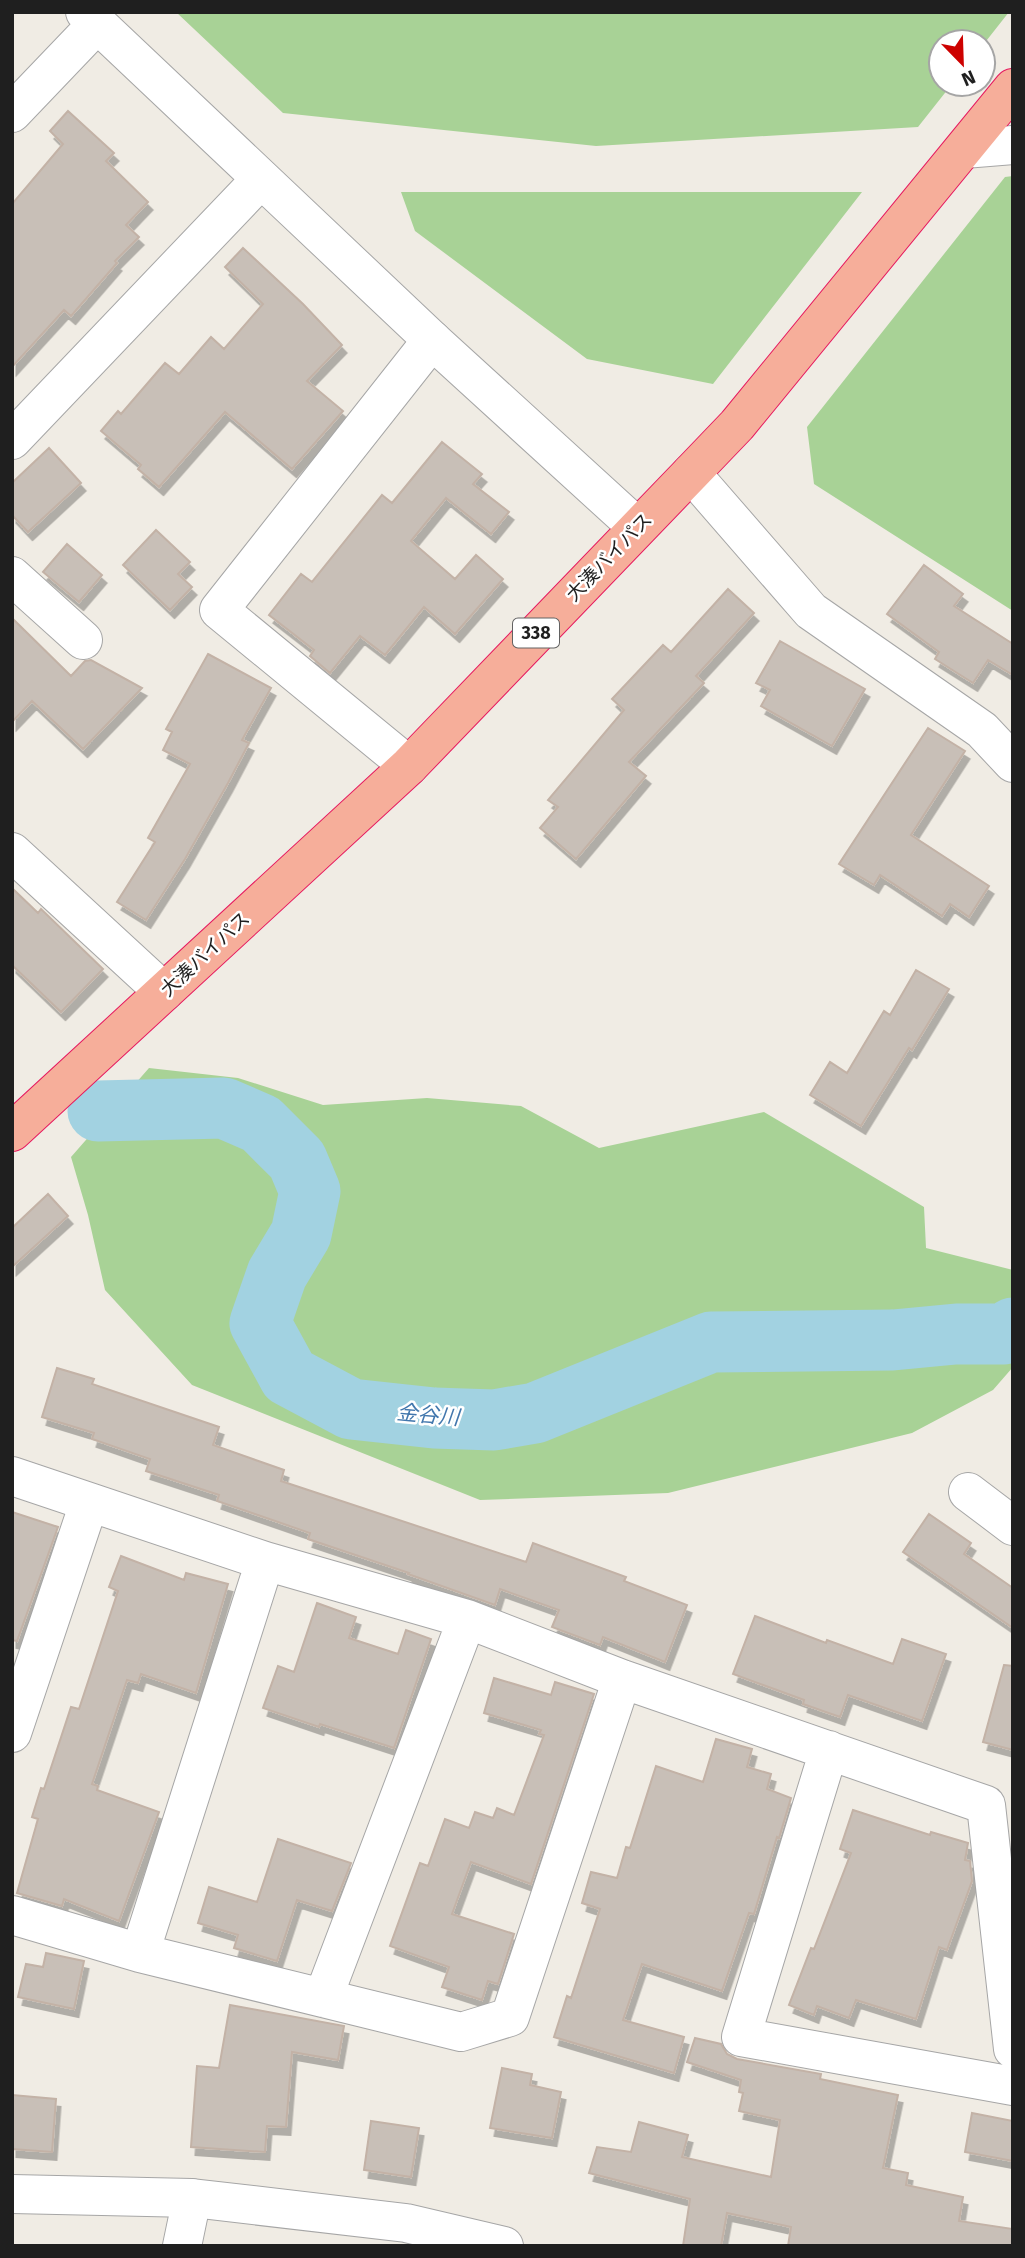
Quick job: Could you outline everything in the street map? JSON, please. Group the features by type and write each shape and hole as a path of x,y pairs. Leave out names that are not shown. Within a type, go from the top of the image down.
{"highway":[{"name":"大湊バイパス","path":"12,1132 409,766 691,473 737,425 1013,88"}],"street":[{"path":"12,113 91,18 432,340 637,527"},
{"path":"964,149 1013,145"},
{"path":"12,440 261,179"},
{"path":"409,766 219,610 432,340"},
{"path":"691,473 811,611 982,730 1013,763"},
{"path":"12,576 83,640"},
{"path":"12,852 164,992"},
{"path":"12,1476 264,1562 467,1619 622,1679 986,1805 1013,2049"},
{"path":"968,1492 1013,1525"},
{"path":"12,1733 89,1503"},
{"path":"140,1953 264,1562"},
{"path":"323,1998 467,1619"},
{"path":"12,1915 140,1953 461,2032 510,2017 622,1679"},
{"path":"829,1751 741,2037 1013,2086"},
{"path":"12,2194 192,2198 406,2223 504,2246"},
{"path":"182,2246 192,2198"}],"green space":[{"path":"176,12 1009,12 996,28 927,28 927,98 941,98 918,127 596,146 283,113"},
{"path":"1013,176 1013,611 814,484 807,427 1005,177"},
{"path":"401,192 862,192 713,384 587,359 415,231"},
{"path":"149,1068 238,1078 323,1105 427,1098 521,1106 599,1148 764,1112 924,1207 926,1248 1013,1270 1013,1367 993,1390 912,1433 668,1493 480,1500 192,1385 105,1290 88,1215 71,1157"}],"building":[{"path":"68,111 114,153 106,161 148,202 126,225 139,237 115,261 117,263 71,316 64,310 12,367 12,204 63,144 50,131"},
{"path":"243,248 342,345 307,381 343,411 292,469 225,412 159,487 138,469 141,465 101,431 118,411 121,414 165,363 179,374 211,337 224,349 263,304 225,267"},
{"path":"442,442 482,474 473,484 509,512 491,534 446,498 411,541 455,579 476,555 503,579 455,634 424,607 385,655 360,636 330,673 310,656 314,650 269,615 301,574 312,582 382,495 392,503"},
{"path":"49,448 81,483 28,532 12,515 12,483"},
{"path":"156,530 190,562 178,574 192,587 170,610 123,565"},
{"path":"67,544 102,575 79,602 43,572"},
{"path":"924,565 963,594 954,606 1013,644 1013,675 988,660 973,683 935,659 939,652 887,614"},
{"path":"728,589 754,613 696,676 704,683 629,762 646,776 576,859 540,828 558,807 548,800 624,710 612,699 663,645 671,652"},
{"path":"12,618 71,676 85,661 91,660 142,688 83,749 32,701 12,722"},
{"path":"780,641 865,689 832,746 761,706 770,690 756,683"},
{"path":"208,654 271,688 242,740 249,743 228,783 185,859 146,920 117,902 155,842 148,838 190,764 163,750 172,732 166,729"},
{"path":"928,728 965,751 911,835 989,886 969,917 950,904 942,916 880,875 874,885 839,864"},
{"path":"12,888 38,913 41,909 103,969 61,1012 12,965"},
{"path":"916,970 949,989 861,1126 810,1095 830,1062 847,1073 884,1011 890,1015"},
{"path":"48,1194 68,1216 12,1267 12,1228"},
{"path":"57,1368 94,1379 92,1384 219,1427 213,1445 284,1470 281,1481 526,1562 533,1543 626,1577 624,1581 687,1605 665,1662 603,1637 600,1645 552,1627 559,1610 500,1589 495,1605 308,1539 310,1533 217,1501 219,1495 146,1471 150,1459 92,1439 94,1433 42,1417"},
{"path":"12,1512 58,1527 17,1641 12,1640"},
{"path":"929,1514 971,1543 964,1554 1013,1588 1013,1628 903,1552"},
{"path":"121,1556 184,1580 186,1573 228,1584 196,1693 141,1674 138,1683 127,1680 92,1784 98,1786 97,1790 159,1812 119,1921 64,1899 62,1906 17,1893 38,1819 32,1817 71,1707 79,1709 118,1591 109,1587"},
{"path":"317,1603 356,1617 349,1638 398,1654 406,1630 431,1639 394,1748 263,1708 278,1666 294,1672"},
{"path":"755,1616 826,1643 827,1640 893,1664 902,1639 946,1654 922,1721 848,1695 840,1717 803,1704 804,1700 733,1674"},
{"path":"1004,1665 1013,1666 1013,1750 983,1742"},
{"path":"494,1678 551,1695 555,1682 594,1694 531,1884 471,1862 452,1914 514,1934 498,1984 488,1981 482,2000 442,1987 449,1967 390,1946 420,1863 428,1866 445,1819 469,1828 475,1812 493,1818 497,1808 514,1815 544,1735 539,1734 541,1730 484,1713"},
{"path":"716,1739 752,1749 747,1767 771,1774 767,1789 791,1798 754,1914 749,1913 722,1991 642,1964 623,2020 684,2037 674,2073 554,2037 567,1996 571,1998 600,1909 582,1903 591,1872 617,1878 626,1847 630,1848 656,1766 703,1782"},
{"path":"853,1810 930,1835 931,1832 968,1843 965,1860 970,1861 972,1881 947,1950 939,1947 916,2019 856,2000 849,2018 817,2006 814,2015 789,2005 851,1853 840,1849"},
{"path":"278,1839 351,1863 332,1911 297,1900 277,1961 234,1948 238,1935 198,1923 209,1887 257,1902"},
{"path":"46,1953 84,1961 74,2009 18,1997 26,1964 43,1967"},
{"path":"230,2005 344,2026 338,2060 292,2052 286,2127 267,2126 265,2152 191,2147 197,2066 219,2068"},
{"path":"695,2038 721,2044 727,2054 737,2059 821,2074 820,2079 898,2095 883,2168 908,2173 906,2185 963,2197 959,2221 1013,2229 1013,2246 788,2246 791,2227 727,2213 721,2246 683,2246 690,2199 589,2173 597,2147 631,2152 639,2122 688,2135 682,2157 771,2177 780,2120 739,2111 743,2093 739,2092 741,2080 687,2062"},
{"path":"502,2068 532,2074 530,2085 561,2092 552,2138 490,2128"},
{"path":"12,2095 56,2099 52,2152 12,2149"},
{"path":"972,2113 1013,2121 1013,2161 965,2152"},
{"path":"371,2121 419,2128 411,2177 364,2170"}],"waterway":[{"name":"金谷川","path":"98,1111 224,1108 261,1124 297,1160 310,1191 301,1234 277,1274 260,1323 289,1376 351,1409 434,1418 494,1420 535,1413 711,1342 893,1340 956,1334 1004,1334 1013,1328"}]}
